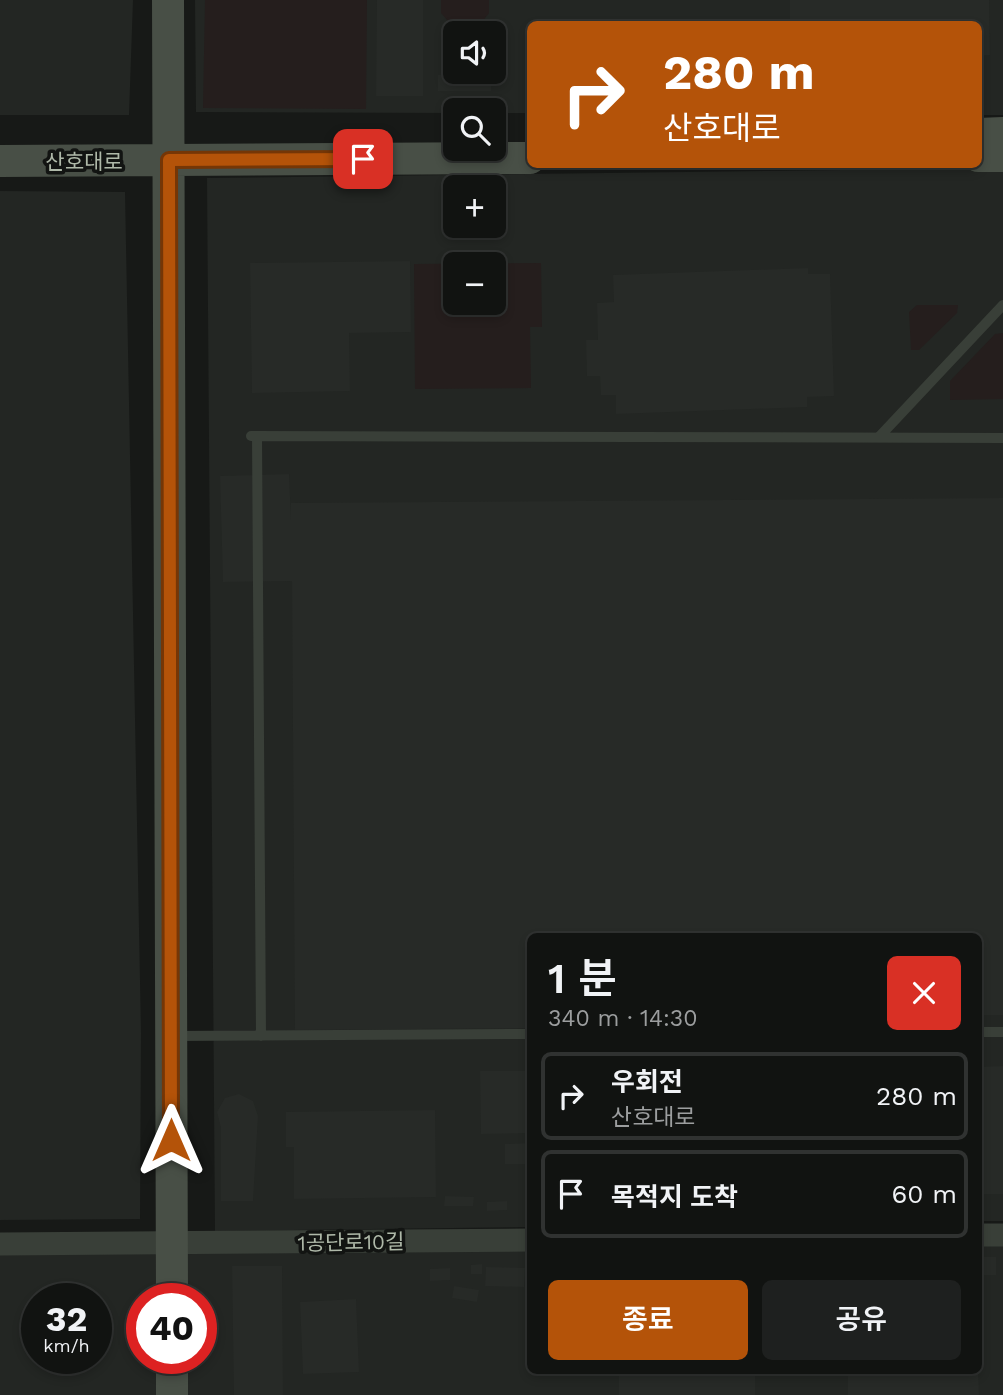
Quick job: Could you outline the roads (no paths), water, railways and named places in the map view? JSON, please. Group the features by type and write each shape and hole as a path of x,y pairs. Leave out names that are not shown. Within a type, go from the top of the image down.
{"street":[{"path":"168,0 172,1283"},
{"path":"982,134 1003,133"},
{"path":"506,139 527,139"},
{"name":"산호대로","path":"0,161 443,140"},
{"name":"산호대로","path":"0,143 169,152 527,158"},
{"path":"982,156 1003,156"},
{"path":"982,1235 1003,1235"},
{"name":"1공단로10길","path":"0,1244 172,1245 527,1240"},
{"path":"172,1374 172,1395"}],"lane":[{"path":"878,437 1003,305"},
{"path":"261,1035 254,436 1003,438"},
{"path":"982,1032 1003,1032"},
{"path":"171,1036 527,1034"}]}
